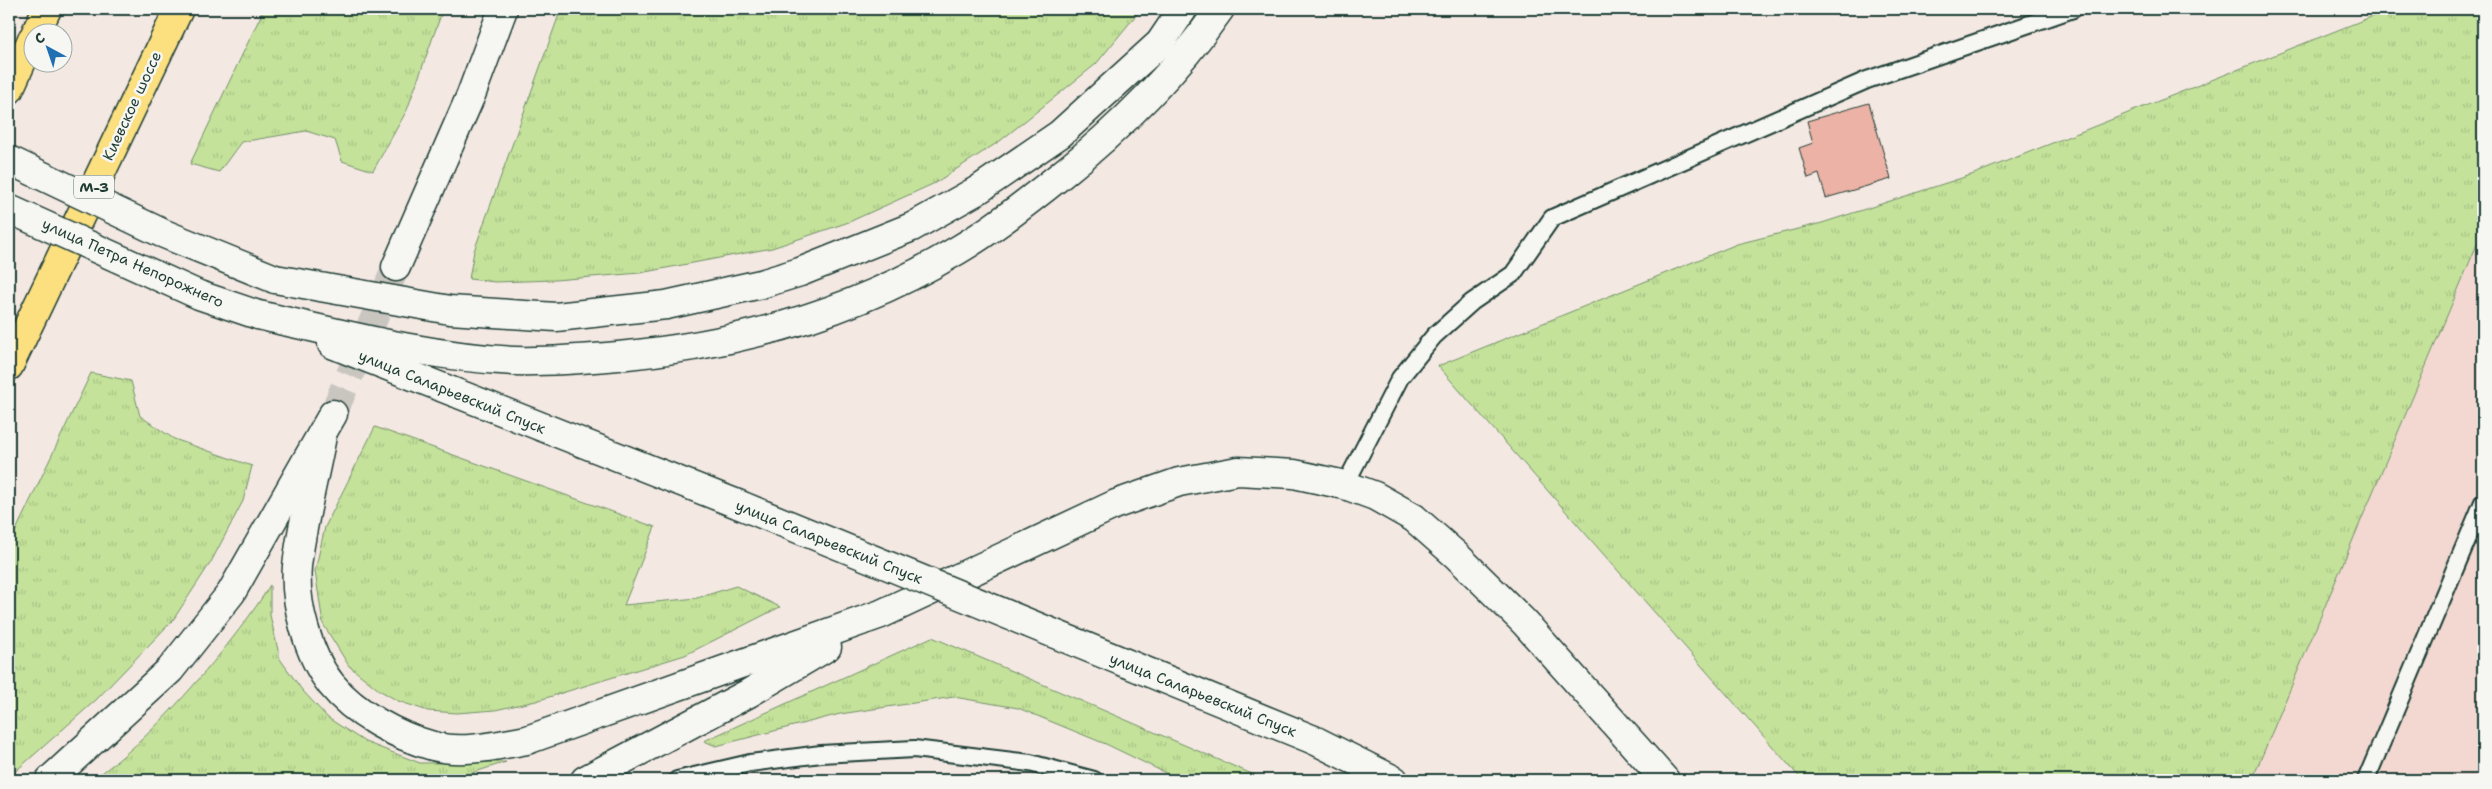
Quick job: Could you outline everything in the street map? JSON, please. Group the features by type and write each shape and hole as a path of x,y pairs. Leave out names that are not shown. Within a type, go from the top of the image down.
{"highway":[{"path":"41,22 47,9"},
{"name":"Киевское шоссе","path":"9,366 179,9"},
{"path":"9,90 22,61"}],"main road":[{"path":"9,90 35,9"},
{"path":"396,267 471,95 503,9"},
{"path":"9,160 162,233 275,279 450,310 556,317 666,305 761,284 800,272 912,227 978,190 1060,134 1160,43 1183,9"},
{"path":"258,316 425,351 516,361 594,358 681,349 731,340 803,320 853,302 917,272 958,251 992,228 1067,170 1128,119 1174,69 1220,9"},
{"name":"улица Петра Непорожнего","path":"9,208 200,295 258,316"},
{"name":"улица Саларьевский Спуск","path":"258,316 740,505 1314,740 1394,780"},
{"path":"50,780 170,670 231,593 328,425 297,567 299,612 312,650 331,684 360,710 391,729 434,746 475,748 527,740 881,614 1116,504 1179,482 1238,471 1294,474 1345,485 1375,496 1414,518 1457,556 1524,622 1665,780"},
{"path":"586,780 749,693 881,614"}],"lane":[{"path":"1345,485 1400,378 1434,336 1472,302 1513,274 1552,218 1866,80 2073,9"},
{"path":"2366,780 2483,502"},
{"path":"676,780 750,763 821,754 914,749 1030,763 1094,780"}],"shaded area":[{"path":"2483,230 2483,780 2252,780"}],"green space":[{"path":"264,9 443,9 407,110 373,171 342,161 335,140 306,131 241,142 219,172 190,164"},
{"path":"561,9 1141,9 1096,64 1000,141 935,183 849,222 772,248 640,273 555,280 495,282 469,279 474,251"},
{"path":"2391,9 2483,9 2483,230 2252,780 1802,780 1438,366 1737,244 1822,223 1974,174"},
{"path":"91,373 131,381 140,416 174,439 252,466 243,501 211,562 173,620 96,700 9,777 9,545"},
{"path":"375,427 655,527 624,605 697,598 736,586 780,607 685,655 536,701 495,710 457,713 428,711 398,701 379,690 349,666 323,624 315,571 325,527"},
{"path":"270,585 270,615 280,659 302,690 328,718 365,742 420,763 506,762 450,780 234,780 211,776 92,780 144,737 176,705 220,654"},
{"path":"932,637 1266,780 1180,780 1108,745 1018,708 954,697 840,714 716,746 704,741"}],"building":[{"path":"1869,103 1891,179 1826,198 1819,174 1808,178 1799,148 1813,143 1807,121"}],"tunnel":[{"path":"333,414 396,267"}]}
